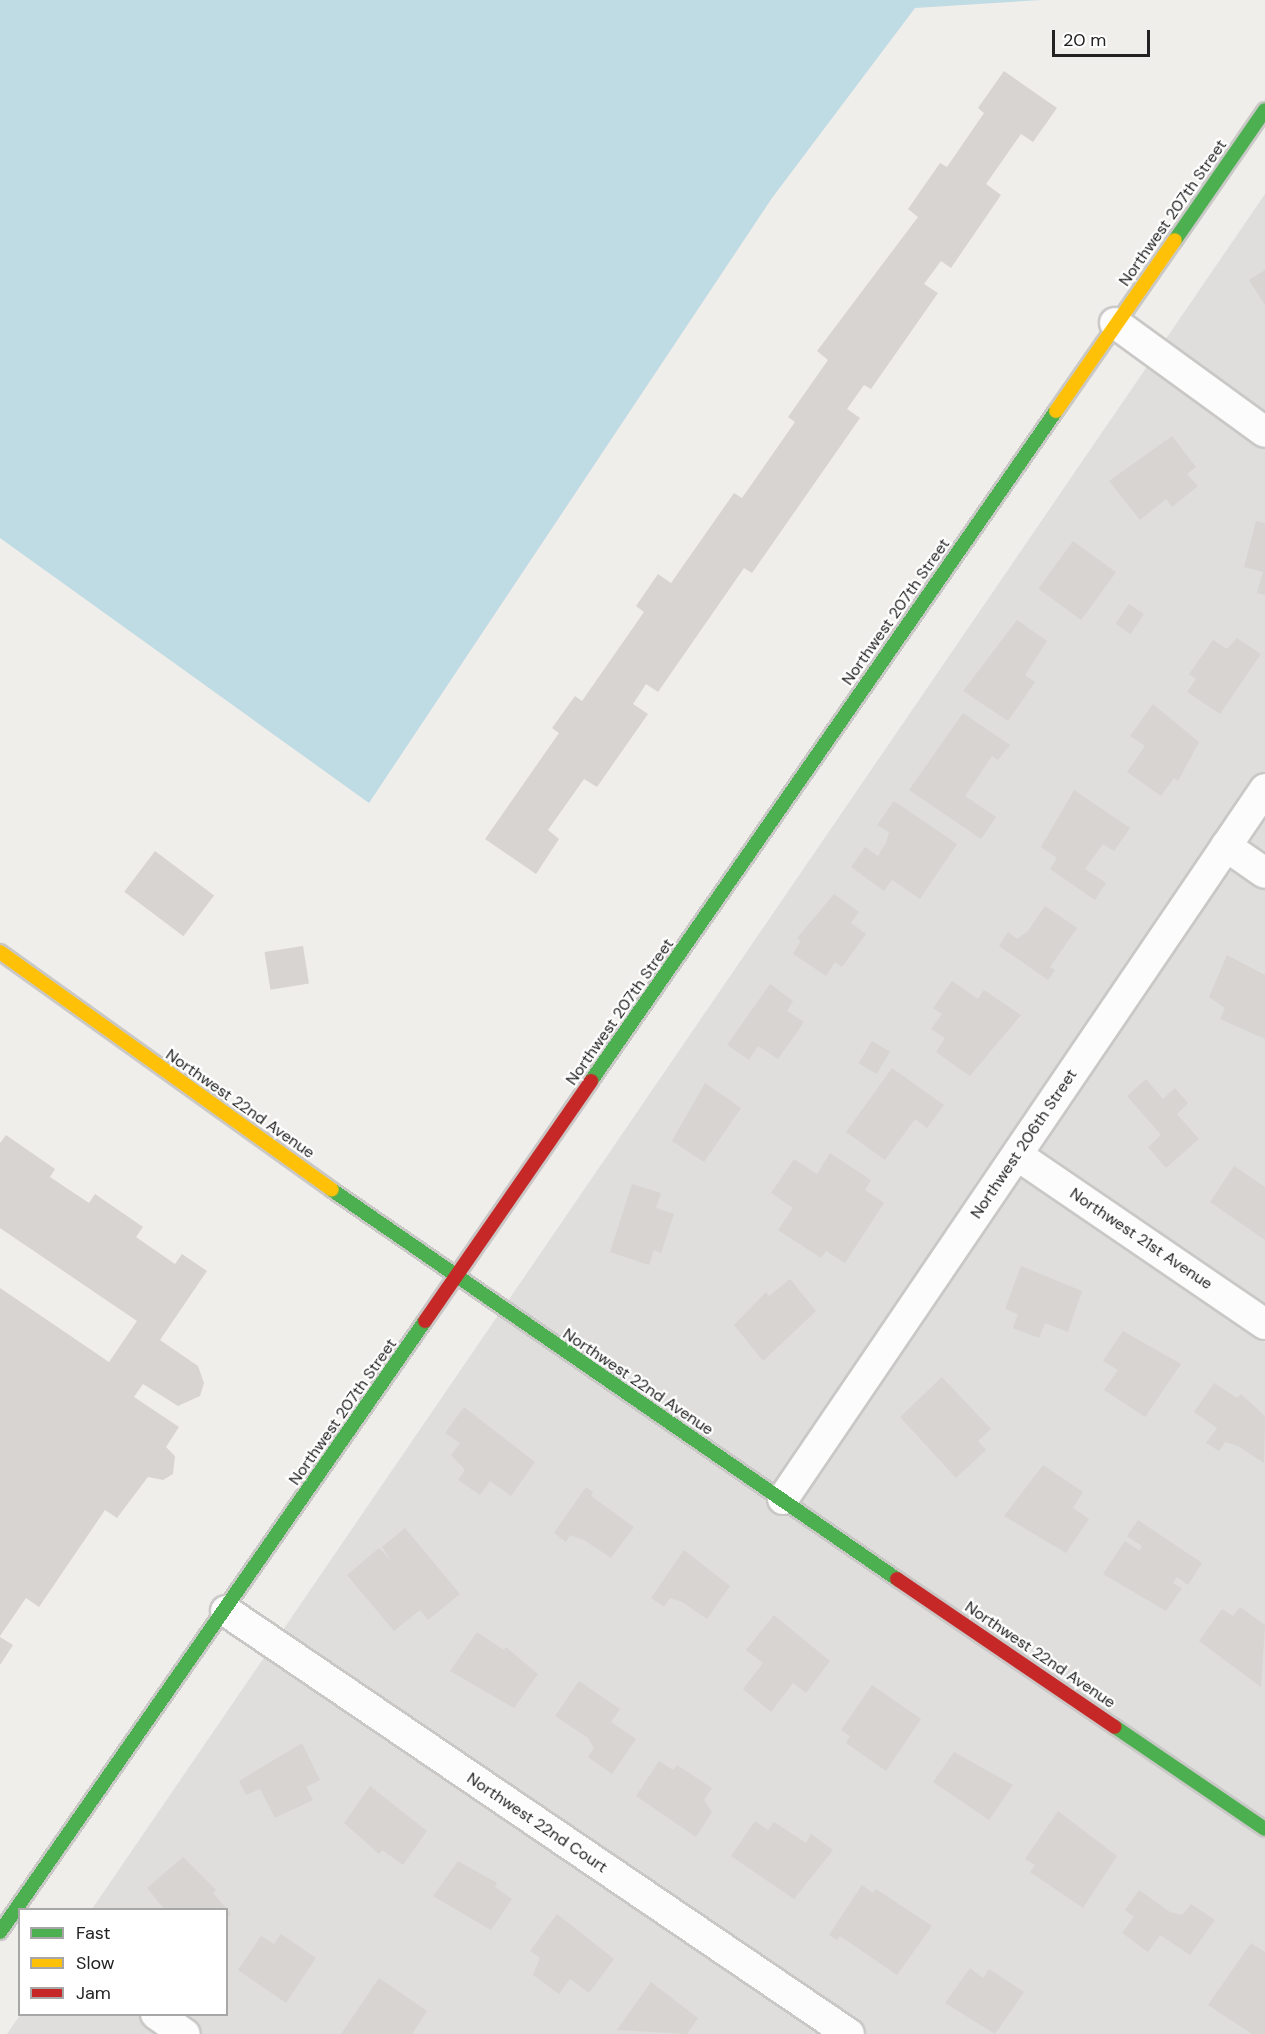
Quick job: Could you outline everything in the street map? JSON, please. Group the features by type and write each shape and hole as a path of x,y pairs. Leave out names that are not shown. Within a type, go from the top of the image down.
{"street":[{"name":"Northwest 207th Street","path":"20,1908 1265,110"},
{"path":"1116,323 1265,432"},
{"name":"Northwest 206th Street","path":"783,1499 1265,789"},
{"path":"1226,846 1265,873"},
{"name":"Northwest 22nd Avenue","path":"0,952 455,1278 1265,1829"},
{"name":"Northwest 21st Avenue","path":"1017,1155 1265,1324"},
{"name":"Northwest 22nd Court","path":"226,1611 849,2034"},
{"path":"159,2016 185,2034"}],"shaded area":[{"path":"1265,194 1265,2034 7,2034 19,2016 228,2016 228,1908 93,1908"}],"water":[{"path":"0,0 1041,0 915,8 772,198 369,803 0,538"}],"building":[{"path":"1004,71 1057,108 1033,142 1021,134 986,184 1001,195 951,268 941,261 924,284 938,293 871,389 864,385 847,409 860,418 752,573 744,568 658,692 646,684 633,704 648,714 597,787 584,779 548,830 559,839 536,874 485,839 559,733 552,728 575,696 582,701 644,612 636,606 658,574 671,583 734,493 742,498 795,422 788,417 828,360 817,351 918,217 908,209 940,163 947,167 984,113 978,108"},
{"path":"1265,270 1265,305 1249,280"},
{"path":"1172,436 1196,467 1187,474 1198,486 1172,507 1166,499 1140,520 1109,481"},
{"path":"1256,521 1265,523 1265,595 1257,593 1263,572 1244,567"},
{"path":"1073,541 1116,572 1081,620 1038,589"},
{"path":"1129,604 1144,614 1131,634 1116,624"},
{"path":"1017,620 1047,641 1025,675 1035,682 1008,721 963,691"},
{"path":"1237,638 1261,654 1220,714 1187,692 1196,679 1189,674 1213,640 1227,649"},
{"path":"1153,704 1199,742 1178,781 1174,778 1161,796 1127,772 1145,746 1130,736"},
{"path":"963,713 1010,745 998,760 992,756 965,796 996,817 981,839 909,790"},
{"path":"1074,790 1130,828 1114,851 1103,844 1085,869 1106,883 1095,900 1050,869 1057,858 1041,847"},
{"path":"894,801 957,844 920,899 892,880 884,891 851,867 865,847 878,856 886,843 889,832 877,825"},
{"path":"155,851 214,896 183,936 124,892"},
{"path":"834,894 859,912 851,923 866,934 842,967 835,962 826,976 793,954 801,941 797,938"},
{"path":"1045,906 1077,928 1050,967 1055,970 1048,980 999,946 1008,932 1017,939 1028,931"},
{"path":"303,946 309,984 270,990 264,952"},
{"path":"1227,955 1265,975 1265,1039 1220,1019 1225,1008 1209,997"},
{"path":"952,981 978,999 984,990 1021,1015 970,1076 936,1052 945,1038 931,1029 942,1014 933,1008"},
{"path":"770,984 793,1001 787,1011 804,1022 778,1059 758,1046 749,1060 727,1045"},
{"path":"872,1041 890,1052 877,1074 859,1063"},
{"path":"892,1068 944,1105 927,1128 915,1119 885,1160 846,1132"},
{"path":"1146,1079 1163,1099 1175,1088 1188,1103 1177,1114 1199,1139 1166,1168 1148,1147 1161,1135 1127,1096"},
{"path":"705,1083 741,1108 704,1162 672,1141"},
{"path":"6,1135 55,1169 50,1177 89,1203 95,1194 143,1227 136,1237 175,1264 182,1254 207,1271 160,1340 198,1366 204,1383 200,1396 178,1406 143,1384 134,1397 179,1427 166,1447 175,1456 173,1474 163,1480 148,1477 117,1518 105,1510 39,1607 26,1598 0,1636 0,1288 109,1362 137,1321 0,1228 0,1143"},
{"path":"830,1153 871,1180 865,1190 884,1203 845,1263 826,1251 821,1258 778,1230 793,1208 771,1193 794,1159 817,1174"},
{"path":"1234,1166 1265,1187 1265,1240 1210,1202"},
{"path":"632,1184 661,1193 656,1208 674,1214 661,1253 654,1250 649,1265 610,1252"},
{"path":"1021,1266 1082,1291 1068,1332 1045,1323 1039,1338 1013,1328 1018,1314 1005,1309"},
{"path":"790,1279 816,1311 763,1361 734,1325 766,1292 769,1296"},
{"path":"1123,1331 1181,1364 1145,1417 1104,1390 1118,1370 1103,1361"},
{"path":"942,1377 991,1429 978,1441 986,1450 956,1478 900,1417"},
{"path":"1214,1383 1237,1398 1241,1394 1265,1416 1264,1463 1238,1446 1225,1442 1219,1451 1206,1443 1217,1428 1194,1412"},
{"path":"464,1407 535,1462 511,1496 490,1481 480,1495 458,1480 465,1470 451,1455 460,1443 445,1433"},
{"path":"1043,1465 1083,1492 1073,1508 1089,1519 1066,1553 1004,1516"},
{"path":"586,1487 593,1492 591,1496 634,1527 611,1558 584,1540 570,1535 566,1542 554,1533"},
{"path":"1138,1520 1202,1563 1188,1585 1177,1577 1173,1583 1182,1588 1166,1611 1103,1574 1125,1541 1140,1551 1142,1546 1127,1536"},
{"path":"405,1528 460,1594 428,1620 420,1610 394,1631 347,1575 379,1548 392,1562 382,1547"},
{"path":"684,1550 730,1586 707,1619 682,1602 670,1598 664,1607 651,1598"},
{"path":"1240,1607 1265,1625 1261,1687 1199,1641 1222,1609 1233,1616"},
{"path":"774,1615 830,1661 806,1693 793,1683 771,1712 743,1689 763,1663 746,1650"},
{"path":"477,1632 504,1650 506,1647 538,1674 514,1708 450,1671"},
{"path":"0,1637 13,1645 0,1665"},
{"path":"579,1681 620,1709 611,1722 636,1739 612,1774 588,1757 594,1748 588,1738 555,1716"},
{"path":"872,1685 921,1719 886,1771 846,1743 850,1736 841,1730"},
{"path":"302,1743 320,1780 306,1787 313,1800 275,1818 260,1789 246,1795 239,1781"},
{"path":"954,1752 1013,1785 989,1820 933,1782"},
{"path":"659,1761 673,1770 677,1765 712,1788 704,1800 712,1812 696,1837 636,1796"},
{"path":"370,1786 427,1831 403,1865 382,1850 379,1854 344,1823"},
{"path":"1058,1811 1117,1856 1083,1908 1030,1872 1035,1865 1025,1859"},
{"path":"755,1821 768,1830 774,1822 806,1843 811,1834 833,1850 794,1899 731,1856"},
{"path":"183,1857 216,1890 213,1893 226,1908 163,1908 147,1888"},
{"path":"458,1861 497,1883 495,1887 512,1899 491,1930 433,1896"},
{"path":"862,1885 873,1893 876,1889 932,1926 897,1975 840,1936 837,1940 829,1935"},
{"path":"1139,1890 1170,1912 1182,1915 1191,1904 1215,1920 1190,1955 1160,1935 1148,1952 1122,1933 1134,1917 1125,1910"},
{"path":"557,1914 614,1959 589,1993 570,1979 559,1994 533,1975 540,1958 530,1951"},
{"path":"281,1934 316,1958 286,2003 238,1970 261,1936 274,1944"},
{"path":"1251,1943 1265,1952 1265,2034 1252,2034 1208,2005"},
{"path":"970,1968 983,1978 989,1969 1024,1992 995,2034 945,2003"},
{"path":"379,1978 427,2011 412,2034 341,2034"},
{"path":"651,1982 698,2018 687,2034 617,2030"}],"traffic: fast":[{"path":"1175,240 1265,110"},
{"path":"591,1081 1056,411"},
{"path":"332,1190 897,1579"},
{"path":"0,1932 425,1321"},
{"path":"1115,1727 1265,1829"}],"traffic: slow":[{"path":"1056,411 1175,240"},
{"path":"0,952 332,1190"}],"traffic: jam":[{"path":"425,1321 591,1081"},
{"path":"897,1579 1115,1727"}]}
